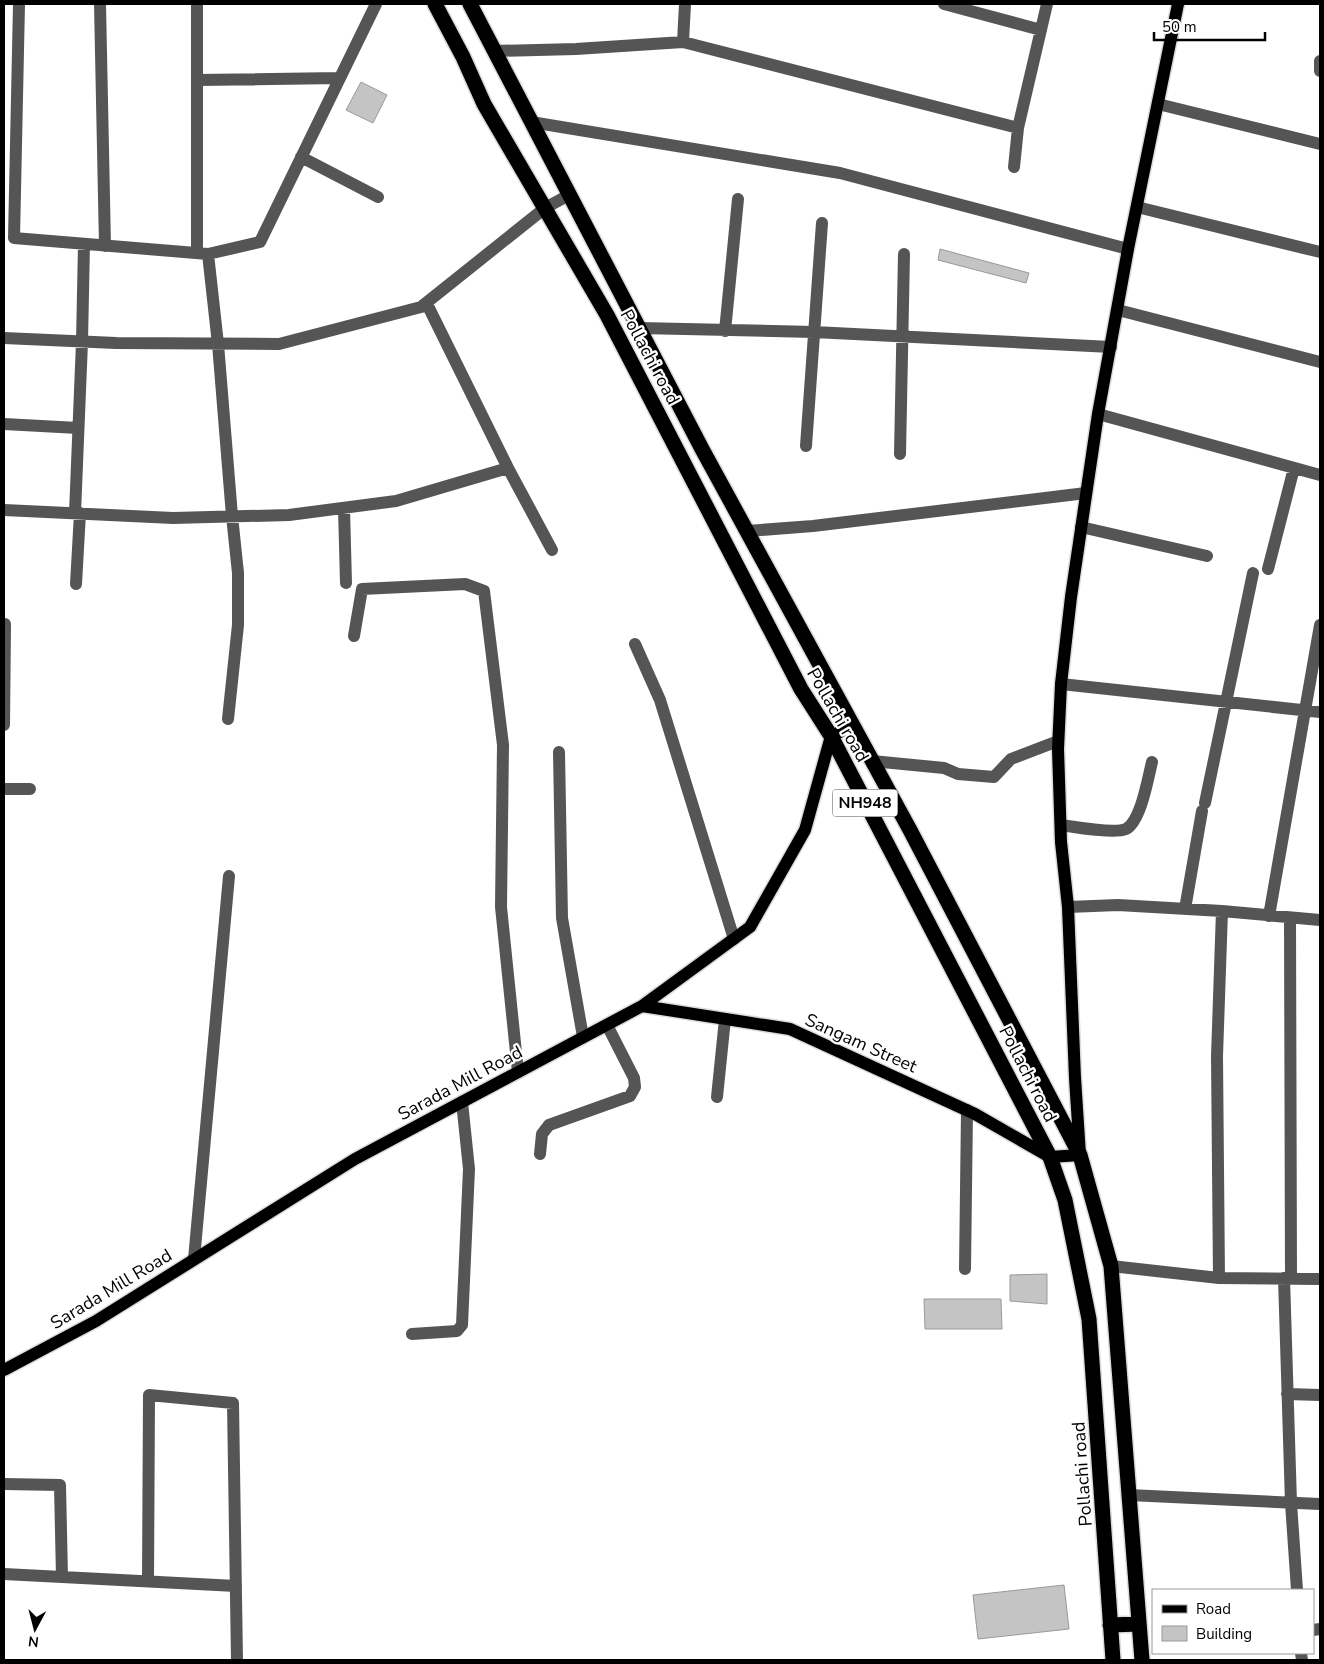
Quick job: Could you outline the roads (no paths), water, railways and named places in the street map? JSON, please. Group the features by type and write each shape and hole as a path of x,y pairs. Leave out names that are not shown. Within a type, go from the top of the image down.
{"highway":[{"name":"Pollachi road","path":"435,4 463,57 484,104 607,316 801,689 830,736 1050,1157 1065,1200 1089,1319 1113,1660"},
{"name":"NH948","path":"470,4 639,328 872,761 1080,1155 1111,1266 1142,1660"},
{"path":"1110,1625 1139,1624"}],"main road":[{"path":"1050,1157 1080,1155 1068,907 1061,825 1058,741 1062,684 1081,527 1098,414 1128,249 1178,4"},
{"path":"830,736 853,726"},
{"name":"Sarada Mill Road","path":"4,1370 96,1321 355,1159 642,1006 750,928 804,830 830,736"},
{"name":"Sangam Street","path":"642,1006 790,1029 967,1110 1050,1157"}],"street":[{"path":"19,4 14,238 203,253 260,242 376,4"},
{"path":"100,4 105,246"},
{"path":"197,4 197,80 203,253 218,344 238,572 238,625 228,719"},
{"path":"683,42 685,4"},
{"path":"944,4 1041,30"},
{"path":"1014,167 1018,128 1047,4"},
{"path":"494,51 576,49 683,42 1018,128"},
{"path":"1320,61 1320,71"},
{"path":"197,80 340,78"},
{"path":"1158,104 1320,144"},
{"path":"531,122 840,173 1128,249"},
{"path":"301,157 378,197"},
{"path":"4,338 82,342 279,344 427,304 544,208 570,195"},
{"path":"725,331 738,199"},
{"path":"1137,207 1320,252"},
{"path":"806,446 822,223"},
{"path":"76,584 78,428 84,244"},
{"path":"900,454 904,254"},
{"path":"427,304 508,468 552,550"},
{"path":"1118,310 1320,362"},
{"path":"639,328 814,332 1111,347"},
{"path":"1098,414 1320,475"},
{"path":"4,424 78,428"},
{"path":"4,510 173,518 289,515 396,501 508,468"},
{"path":"1268,569 1294,468"},
{"path":"747,531 813,526 1086,493"},
{"path":"344,508 346,583"},
{"path":"1081,527 1207,556"},
{"path":"1185,909 1203,807 1253,574"},
{"path":"354,636 362,589 465,584 484,590 503,745 501,907 518,1072"},
{"path":"4,624 4,725"},
{"path":"1269,916 1320,625"},
{"path":"635,644 660,700 734,939"},
{"path":"1062,684 1320,712"},
{"path":"872,761 944,768 958,774 994,777 1011,759 1058,741"},
{"path":"559,752 562,918 583,1037"},
{"path":"1061,825 1114,831 1126,828 1135,820 1152,762"},
{"path":"4,789 30,789"},
{"path":"194,1259 229,876"},
{"path":"1068,907 1118,904 1320,920"},
{"path":"1219,1278 1217,1056 1222,911"},
{"path":"1290,918 1288,1394 1291,1503 1297,1589"},
{"path":"717,1097 725,1019"},
{"path":"540,1154 542,1134 549,1125 630,1096 635,1087 634,1078 607,1025"},
{"path":"412,1334 457,1330 462,1325 469,1170 462,1102"},
{"path":"966,1269 967,1110"},
{"path":"1111,1266 1219,1278 1320,1279"},
{"path":"1288,1394 1320,1395"},
{"path":"148,1582 150,1395 232,1403 237,1660"},
{"path":"4,1484 60,1485 62,1577"},
{"path":"1129,1495 1320,1504"},
{"path":"4,1574 236,1586"}]}
